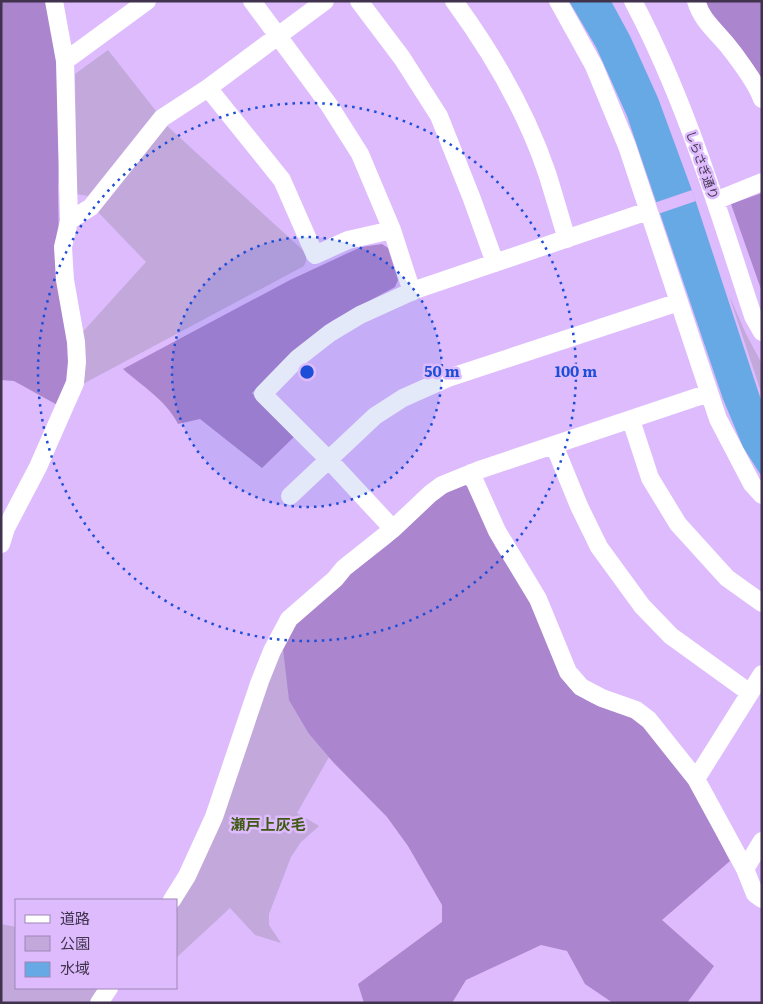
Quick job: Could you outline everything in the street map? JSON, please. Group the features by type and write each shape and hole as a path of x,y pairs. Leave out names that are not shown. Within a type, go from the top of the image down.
{"street":[{"path":"1,544 6,528 38,467 75,383 76,342 65,280 63,247 68,221 65,61 54,1"},
{"path":"65,61 147,1"},
{"path":"252,1 329,106 360,154 392,230 412,292"},
{"path":"68,221 91,207 162,118 208,88 325,1"},
{"path":"359,1 402,58 438,116 495,263"},
{"path":"454,1 479,35 514,96 546,172 567,239"},
{"path":"558,1 594,66 627,146 718,419 752,484 762,495"},
{"name":"しらさぎ通り","path":"633,1 673,86 715,200 754,316 762,332"},
{"path":"696,1 699,11 707,24 727,45 743,66 762,99"},
{"path":"208,88 282,180 315,255 348,240 392,230"},
{"path":"715,200 762,182"},
{"path":"393,529 329,460 263,394 298,358 330,333 360,315 412,292 648,211"},
{"path":"290,496 375,416 403,398 448,378 678,302"},
{"path":"173,899 188,876 214,817 260,681 272,651 289,619 335,579 344,568 393,529 442,485 471,473 709,393"},
{"path":"631,420 650,478 678,524 727,578 762,604"},
{"path":"554,445 579,506 600,547 642,606 671,636 750,693"},
{"path":"471,473 497,531 538,599 568,672 581,687 602,698 636,710 649,720 696,778 744,869 755,894 762,899"},
{"path":"696,778 762,674"},
{"path":"744,869 762,842"},
{"path":"99,1003 108,989"}],"green space":[{"path":"108,50 156,111 88,196 76,194 74,192 76,153 75,74"},
{"path":"166,125 306,253 306,261 304,266 81,385 79,336 146,262 97,211"},
{"path":"729,295 762,364 762,395"},
{"path":"282,640 309,734 329,757 297,813 319,826 301,842 291,857 269,914 269,925 281,943 255,935 230,908 178,956 178,899 176,899"},
{"path":"1,924 15,927 15,989 102,989 95,1003 1,1002"}],"shaded area":[{"path":"1,1 50,1 57,47 60,139 58,187 59,249 72,354 61,407 14,381 1,380"},
{"path":"706,1 762,1 762,81 742,49 709,10"},
{"path":"762,193 762,292 731,204"},
{"path":"382,244 388,248 398,280 395,287 332,321 252,393 294,437 262,468 200,419 178,424 173,415 153,394 123,369 290,280 361,247"},
{"path":"465,485 468,487 495,546 533,607 561,674 568,686 590,702 627,715 644,724 685,776 730,861 662,920 714,966 687,1003 613,1003 585,984 567,951 541,945 466,980 452,1003 364,1003 358,984 442,922 442,905 408,846 387,817 333,762 309,734 289,700 282,640 284,634 349,575 389,544 439,496"}],"water":[{"path":"569,1 611,1 630,36 658,98 694,196 762,403 762,477 743,447 723,399 627,116 596,47"}],"pier":[{"path":"692,190 696,201 658,214 654,203"}],"district":[{"name":"瀬戸上灰毛","path":"268,825"}]}
